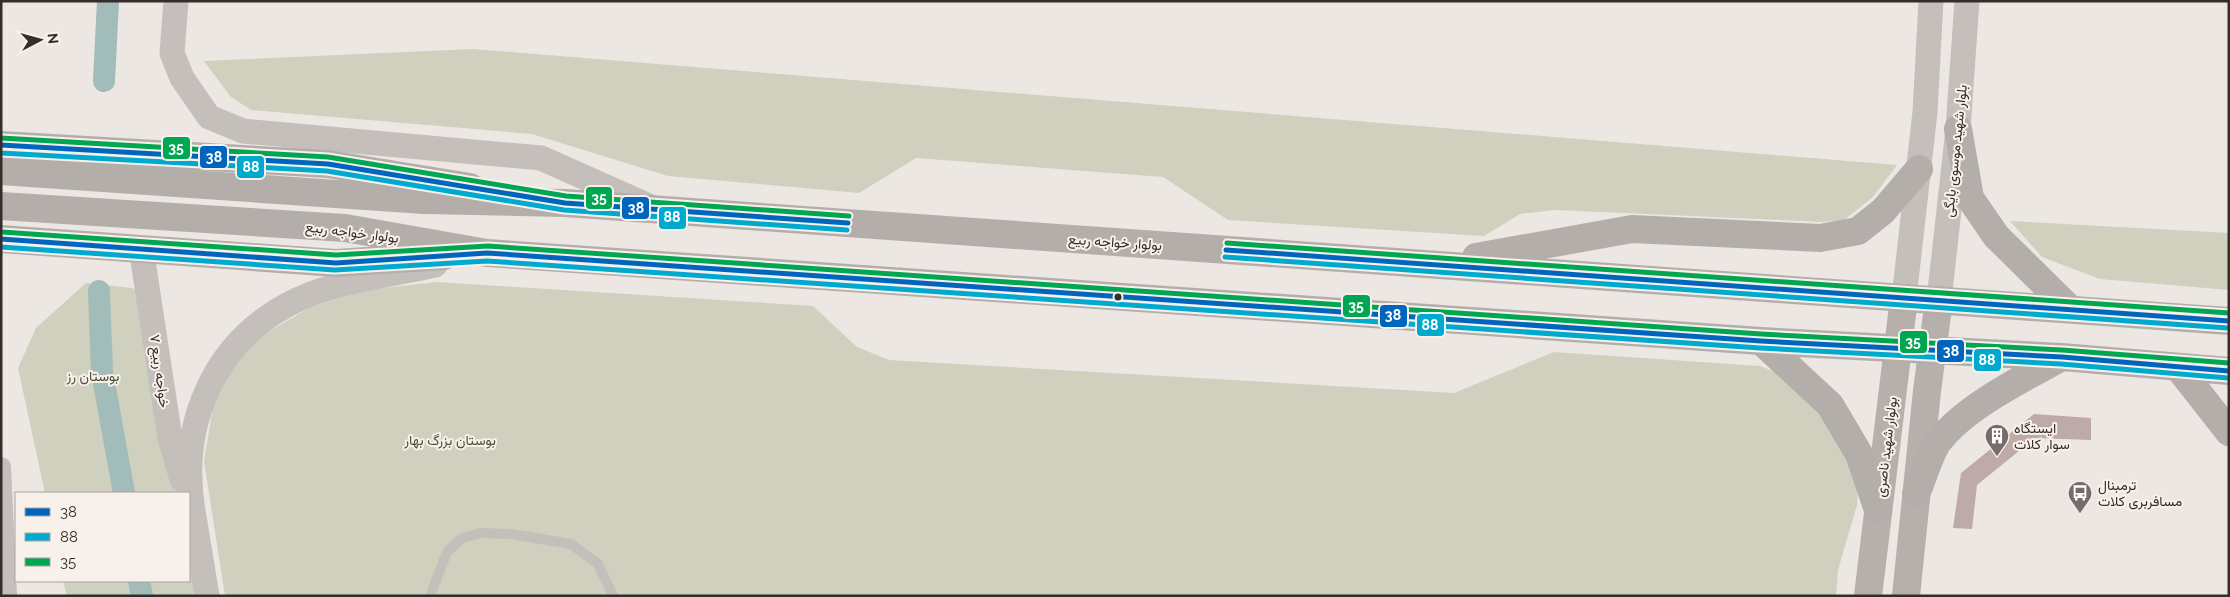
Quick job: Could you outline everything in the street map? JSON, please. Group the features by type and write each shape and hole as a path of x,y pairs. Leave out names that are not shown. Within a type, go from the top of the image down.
{"main road":[{"path":"1958,129 1970,198 1996,236 2069,308"},
{"path":"1,145 328,164 565,203"},
{"path":"1435,264 1632,230 1820,238 1858,231 1884,211 1919,169"},
{"name":"بولوار خواجه ربیع","path":"1,171 424,200 565,203 655,209 1904,298 2069,308 2229,321"},
{"name":"بولوار خواجه ربیع","path":"1,206 345,228 487,253 1761,340 2062,356 2229,371"},
{"path":"1,239 336,263 487,253"},
{"name":"بولوار شهید ناصری","path":"1868,596 1904,298"},
{"path":"1906,596 1939,300"},
{"path":"1761,340 1830,405 1859,454 1878,510"},
{"path":"1916,494 1938,441 1994,395 2062,356"},
{"path":"2178,367 2229,432"}],"street":[{"path":"176,1 172,54 182,78 209,117 243,130 541,158 655,209"},
{"path":"1904,298 1919,169 1931,1"},
{"name":"بلوار شهید موسوی بایگی","path":"1939,300 1958,129 1968,1"},
{"name":"خواجه ربیع ۷","path":"142,248 170,438 187,492"},
{"path":"190,492 188,469 195,422 213,378 242,340 259,324 300,299 321,291 487,253"},
{"path":"1,468 7,596"},
{"path":"190,495 207,596"}],"lane":[{"path":"430,596 447,552 462,538 482,533 511,534 571,544 598,564 613,596"}],"green space":[{"path":"473,49 1897,165 1873,197 1844,220 1822,222 1555,210 1520,214 1484,236 1228,220 1163,177 916,158 859,193 668,176 532,134 251,110 231,97 204,61"},
{"path":"2010,221 2229,233 2229,290 2100,279 2042,257"},
{"name":"بوستان بزرگ بهار","path":"437,282 813,306 857,347 889,360 1454,393 1554,352 1760,366 1794,379 1847,452 1858,486 1857,505 1838,570 1836,596 225,596 204,461 215,395 246,345 309,308 364,290"},
{"name":"بوستان رز","path":"86,283 132,288 154,300 182,492 45,492 18,368 36,328"},
{"path":"190,543 198,596 67,596 63,582 190,582"}],"building":[{"name":"ایستگاه سوار کلات","path":"2034,414 2091,418 2091,440 2035,438 1977,485 1972,529 1953,528 1961,473"}],"waterway":[{"path":"104,81 108,1"},
{"path":"99,291 102,372 124,492"},
{"path":"139,582 142,596"}],"transit line":[{"name":"35","path":"1,138 328,157 566,196 849,216"},
{"name":"38","path":"1,145 328,164 565,203 848,223"},
{"name":"88","path":"1,153 327,171 564,210 847,230"},
{"name":"35","path":"2,232 336,255 488,246 1761,334 2062,350 2229,363"},
{"name":"38","path":"1,239 336,263 487,253 1761,341 2062,357 2229,371"},
{"name":"35","path":"1227,243 2229,313"},
{"name":"88","path":"1,247 335,270 487,261 1760,348 2061,364 2228,378"},
{"name":"38","path":"1226,250 2229,321"},
{"name":"88","path":"1225,257 2228,328"}],"place":[{"name":"ایستگاه سوار کلات","path":"1997,457"},
{"name":"ترمبنال مسافربری کلات","path":"2080,514"}]}
